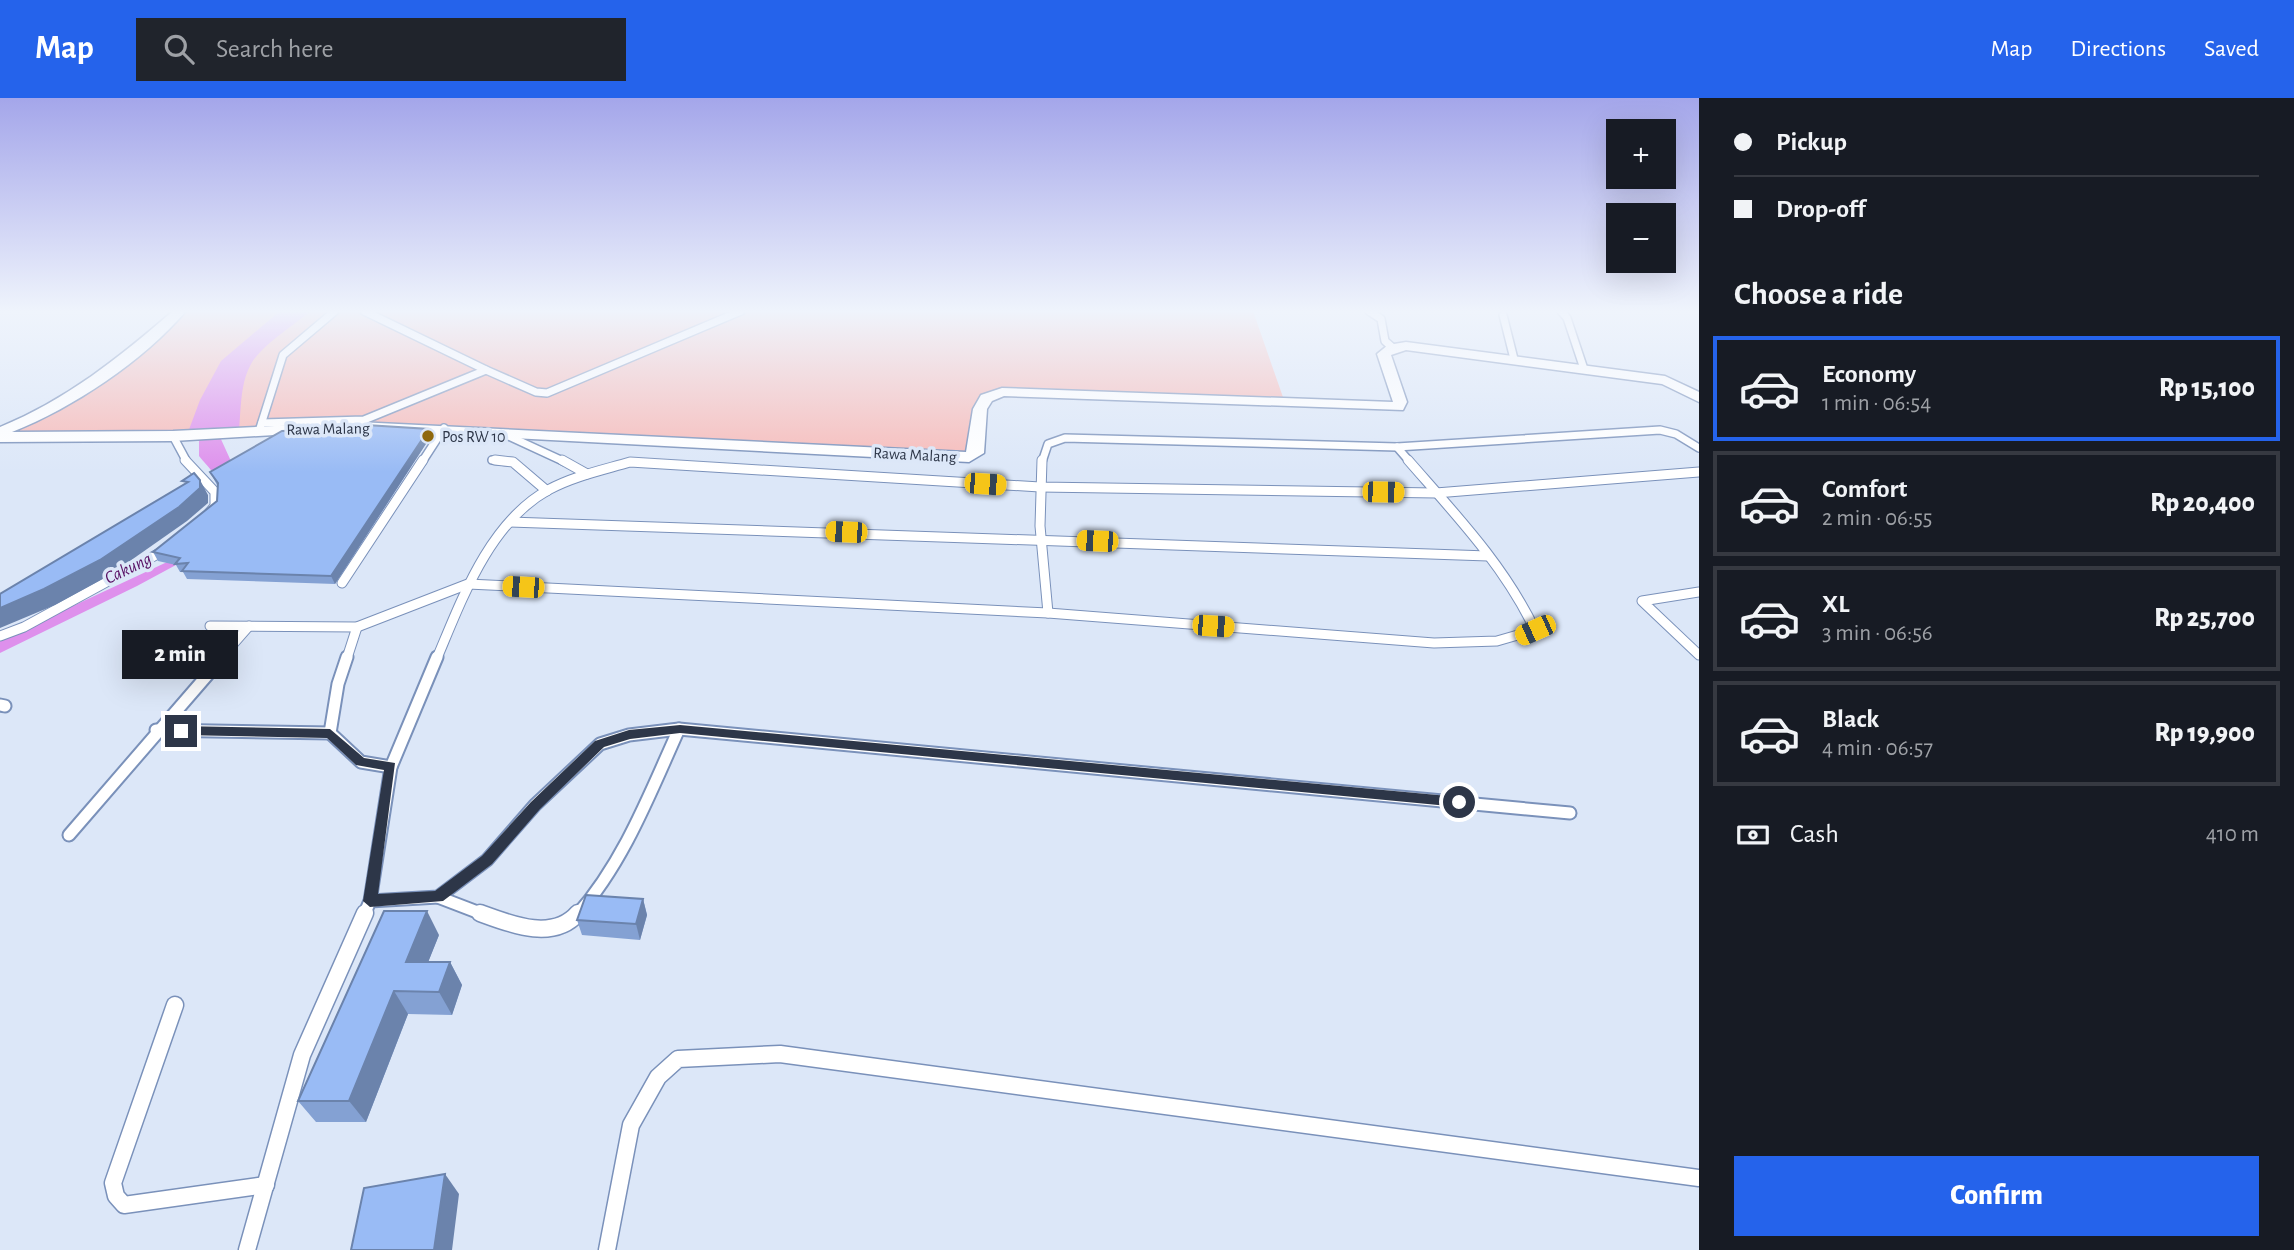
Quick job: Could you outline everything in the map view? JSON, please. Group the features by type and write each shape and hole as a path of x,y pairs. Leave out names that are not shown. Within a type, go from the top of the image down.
{"street":[{"path":"0,435 58,407 89,388 116,365"},
{"name":"Rawa Malang","path":"0,435 178,435 261,427 444,428 973,456 976,453 980,409 990,394 1002,392 1398,407 1400,402 1388,365"},
{"path":"1554,365 1665,380 1699,398"}],"lane":[{"path":"280,365 261,427 364,420 486,370"},
{"path":"475,365 536,392 552,393 617,365"},
{"path":"1583,365 1584,369"},
{"path":"342,583 444,428"},
{"path":"1048,613 1041,538 1042,454 1048,444 1065,438 1397,447 1660,430 1676,434 1699,447"},
{"path":"496,431 543,450 587,474"},
{"path":"178,435 176,447 189,468 215,492 215,506 201,521"},
{"path":"210,626 357,628 468,584 1048,613 1434,643 1478,644 1512,640 1535,630 1526,606 1397,447"},
{"path":"492,460 513,462 547,491"},
{"path":"247,1250 302,1055 370,901 391,766 468,584 510,522 547,491 587,474 630,462 1040,488 1436,493 1699,472"},
{"path":"510,522 1041,538 1488,556"},
{"path":"0,636 24,627 127,573 173,545"},
{"path":"1699,592 1642,601 1699,655"},
{"path":"69,835 156,730 249,626"},
{"path":"330,733 338,684 357,628"},
{"path":"370,901 438,897 507,923 557,928 570,921 590,903 620,853 680,729"},
{"path":"438,897 487,860 544,796 600,744 629,735 680,729 1570,813"},
{"path":"156,730 330,733 361,762 391,766"},
{"path":"175,1005 114,1183 116,1196 124,1205 266,1185"},
{"path":"607,1250 631,1125 642,1099 678,1059 780,1054 1699,1178"}],"shaded area":[{"path":"112,365 1272,365 1285,403 990,394 976,453 465,429 173,436 0,432 58,407"},
{"path":"219,365 251,365 244,381 239,431 227,432 220,437 235,470 236,513 232,525 213,545 137,586 0,653 0,640 180,556 223,518 224,498 221,484 199,456 199,440 206,435 219,433 187,435 200,400"}],"building":[{"path":"366,425 429,429 331,576 182,571 188,563 175,564 180,558 153,552 217,501 218,483 210,472 282,431 364,428"},
{"path":"194,473 200,480 200,488 179,507 100,560 0,608 0,594 188,482 182,481"},
{"path":"586,895 643,899 636,924 577,920"},
{"path":"384,911 427,911 406,962 450,962 439,992 394,991 349,1101 298,1101"},
{"path":"445,1174 434,1250 351,1250 364,1188"}],"place":[{"name":"Pos RW 10","path":"428,436"}],"route":[{"path":"181,731 330,733 361,762 391,766 370,901 438,897 487,860 571,768 600,744 629,735 680,729 1459,802"}],"water label":[{"name":"Cakung","path":"128,568"}]}
